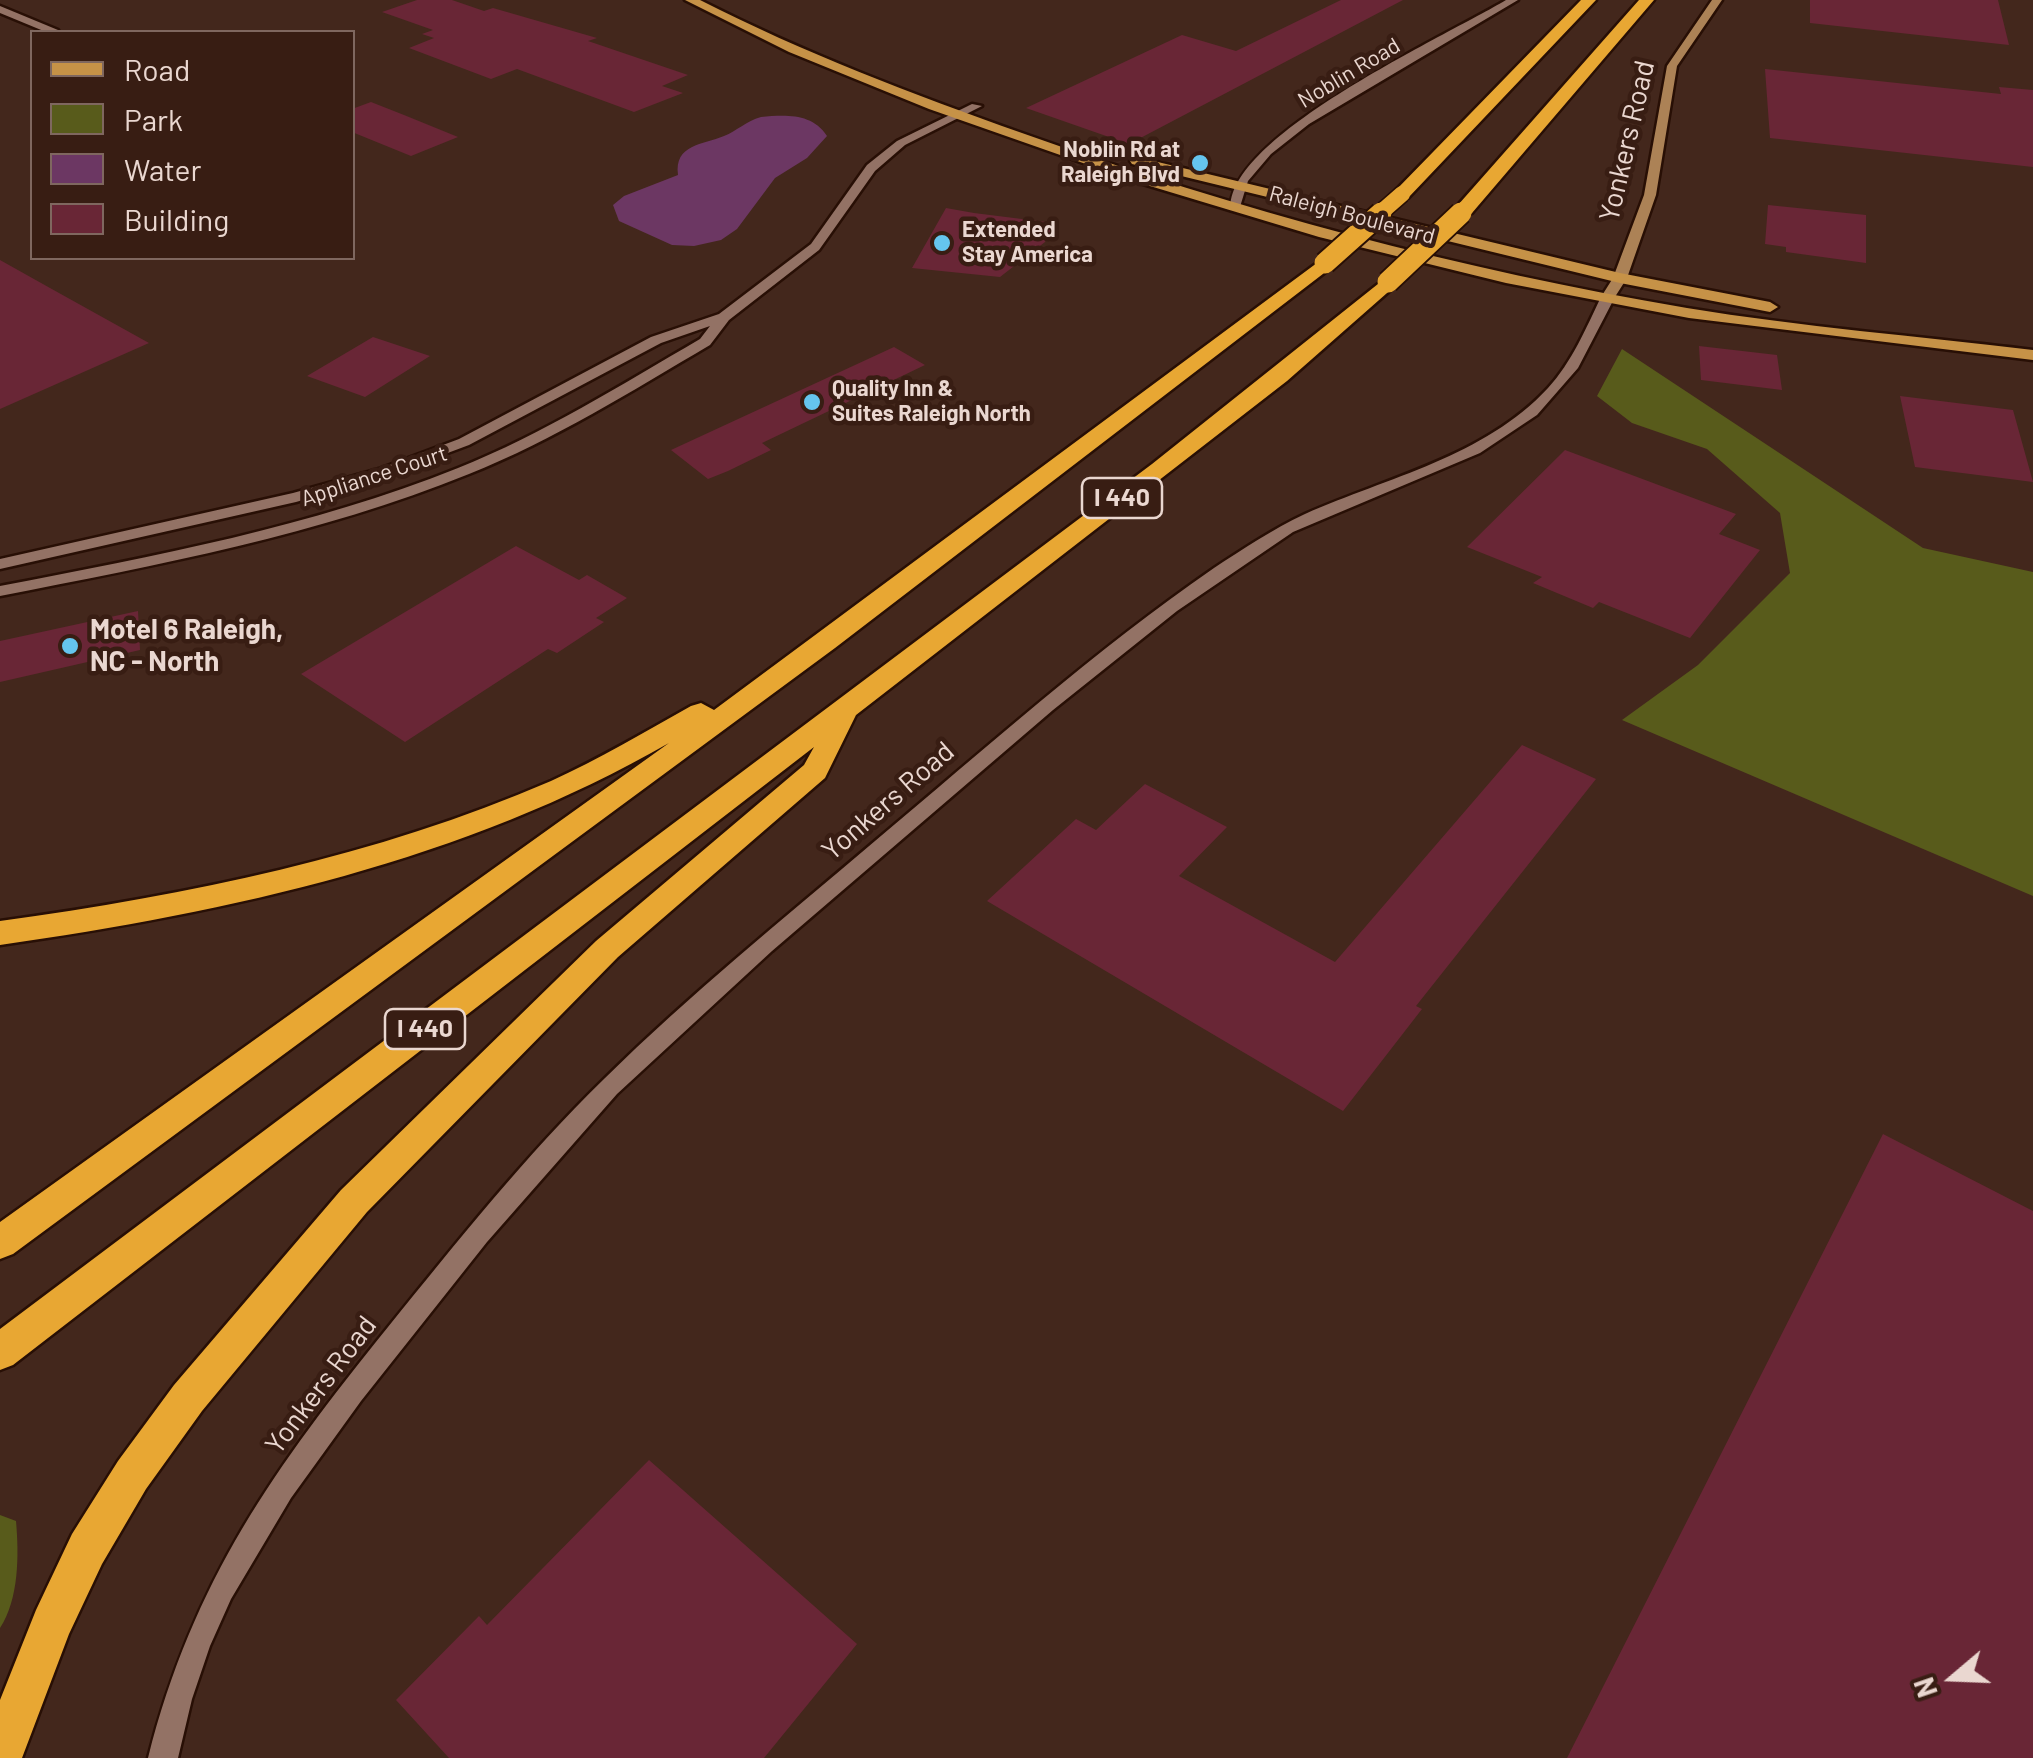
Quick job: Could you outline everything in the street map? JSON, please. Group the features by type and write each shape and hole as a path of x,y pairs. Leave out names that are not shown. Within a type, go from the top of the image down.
{"highway":[{"name":"I 440","path":"0,1243 826,642 1326,263 1402,194 1589,0"},
{"name":"I 440","path":"0,1352 1205,434 1388,282 1464,209 1647,0"},
{"path":"0,933 218,895 387,852 468,824 615,761 826,642"},
{"path":"0,1757 28,1680 88,1548 132,1475 188,1398 354,1201 521,1030 607,948 815,771 850,706"}],"main road":[{"name":"Raleigh Boulevard","path":"692,0 793,50 956,115 1100,167 1235,207 1473,270 1608,298 1728,318 2033,355"},
{"name":"Raleigh Boulevard","path":"720,0 830,51 976,106 1095,148 1236,186 1620,278 1744,303 2033,338"},
{"name":"Yonkers Road","path":"1608,298 1620,278 1650,195 1672,66 1717,0"}],"street":[{"name":"Noblin Road","path":"1236,186 1289,132 1328,105 1513,0"},
{"path":"0,9 49,30"},
{"name":"Appliance Court","path":"0,590 240,539 427,486 507,451 706,342 724,317 815,247 872,168 901,143 976,106"},
{"path":"1235,207 1236,186"},
{"name":"Yonkers Road","path":"163,1758 203,1620 260,1521 330,1418 482,1228 574,1124 670,1029 1042,709 1210,579 1285,529 1439,465 1514,424 1555,390 1608,298"},
{"name":"Appliance Court","path":"0,564 234,513 384,472 464,442 656,340 724,317"}],"green space":[{"path":"1622,349 1923,548 2033,572 2033,896 1622,720 1698,665 1790,573 1780,513 1707,449 1632,423 1597,396"},
{"path":"0,1515 16,1521 17,1548 14,1590 0,1628"}],"water":[{"path":"761,117 806,119 827,136 807,158 775,178 737,229 721,240 694,246 672,245 619,221 613,205 624,196 678,175 685,151"}],"building":[{"path":"417,0 452,0 484,11 493,8 597,38 588,41 688,75 662,86 683,93 634,112 517,69 491,79 409,48 434,38 422,34 433,30 382,12"},
{"path":"1341,0 1403,0 1129,144 1026,108 1182,35 1236,51"},
{"path":"1810,0 1998,0 2009,45 1810,23"},
{"path":"1765,69 2001,94 1999,87 2033,90 2033,167 1770,138"},
{"path":"371,102 458,137 411,156 355,133 355,108"},
{"path":"1768,205 1866,215 1866,263 1786,252 1786,247 1765,244"},
{"name":"Extended Stay America","path":"946,208 1054,223 1045,242 1000,277 912,268"},
{"path":"0,260 50,288 149,343 0,409"},
{"path":"373,337 430,356 365,397 307,376"},
{"path":"1699,346 1777,355 1782,390 1701,380"},
{"name":"Quality Inn & Suites Raleigh North","path":"894,347 925,365 762,443 771,450 728,471 708,479 671,450"},
{"path":"1900,396 2013,410 2033,482 1915,467"},
{"path":"1565,450 1736,514 1719,534 1760,550 1690,638 1599,602 1593,608 1533,583 1542,577 1467,547"},
{"path":"516,546 579,580 587,575 627,598 596,618 604,622 557,653 548,649 405,742 301,674"},
{"name":"Motel 6 Raleigh, NC - North","path":"138,611 140,650 0,682 0,641"},
{"path":"1522,745 1596,779 1416,1006 1422,1009 1343,1111 987,901 1076,819 1096,830 1145,784 1227,827 1179,876 1335,962"},
{"path":"1883,1134 2033,1211 2033,1758 1567,1758"},
{"path":"649,1460 857,1644 764,1758 449,1758 396,1700 479,1616 487,1625"}],"place":[{"name":"Noblin Rd at Raleigh Blvd","path":"1200,163"},
{"name":"Extended Stay America","path":"942,243"},
{"name":"Quality Inn & Suites Raleigh North","path":"812,402"},
{"name":"Motel 6 Raleigh, NC - North","path":"70,646"}]}
